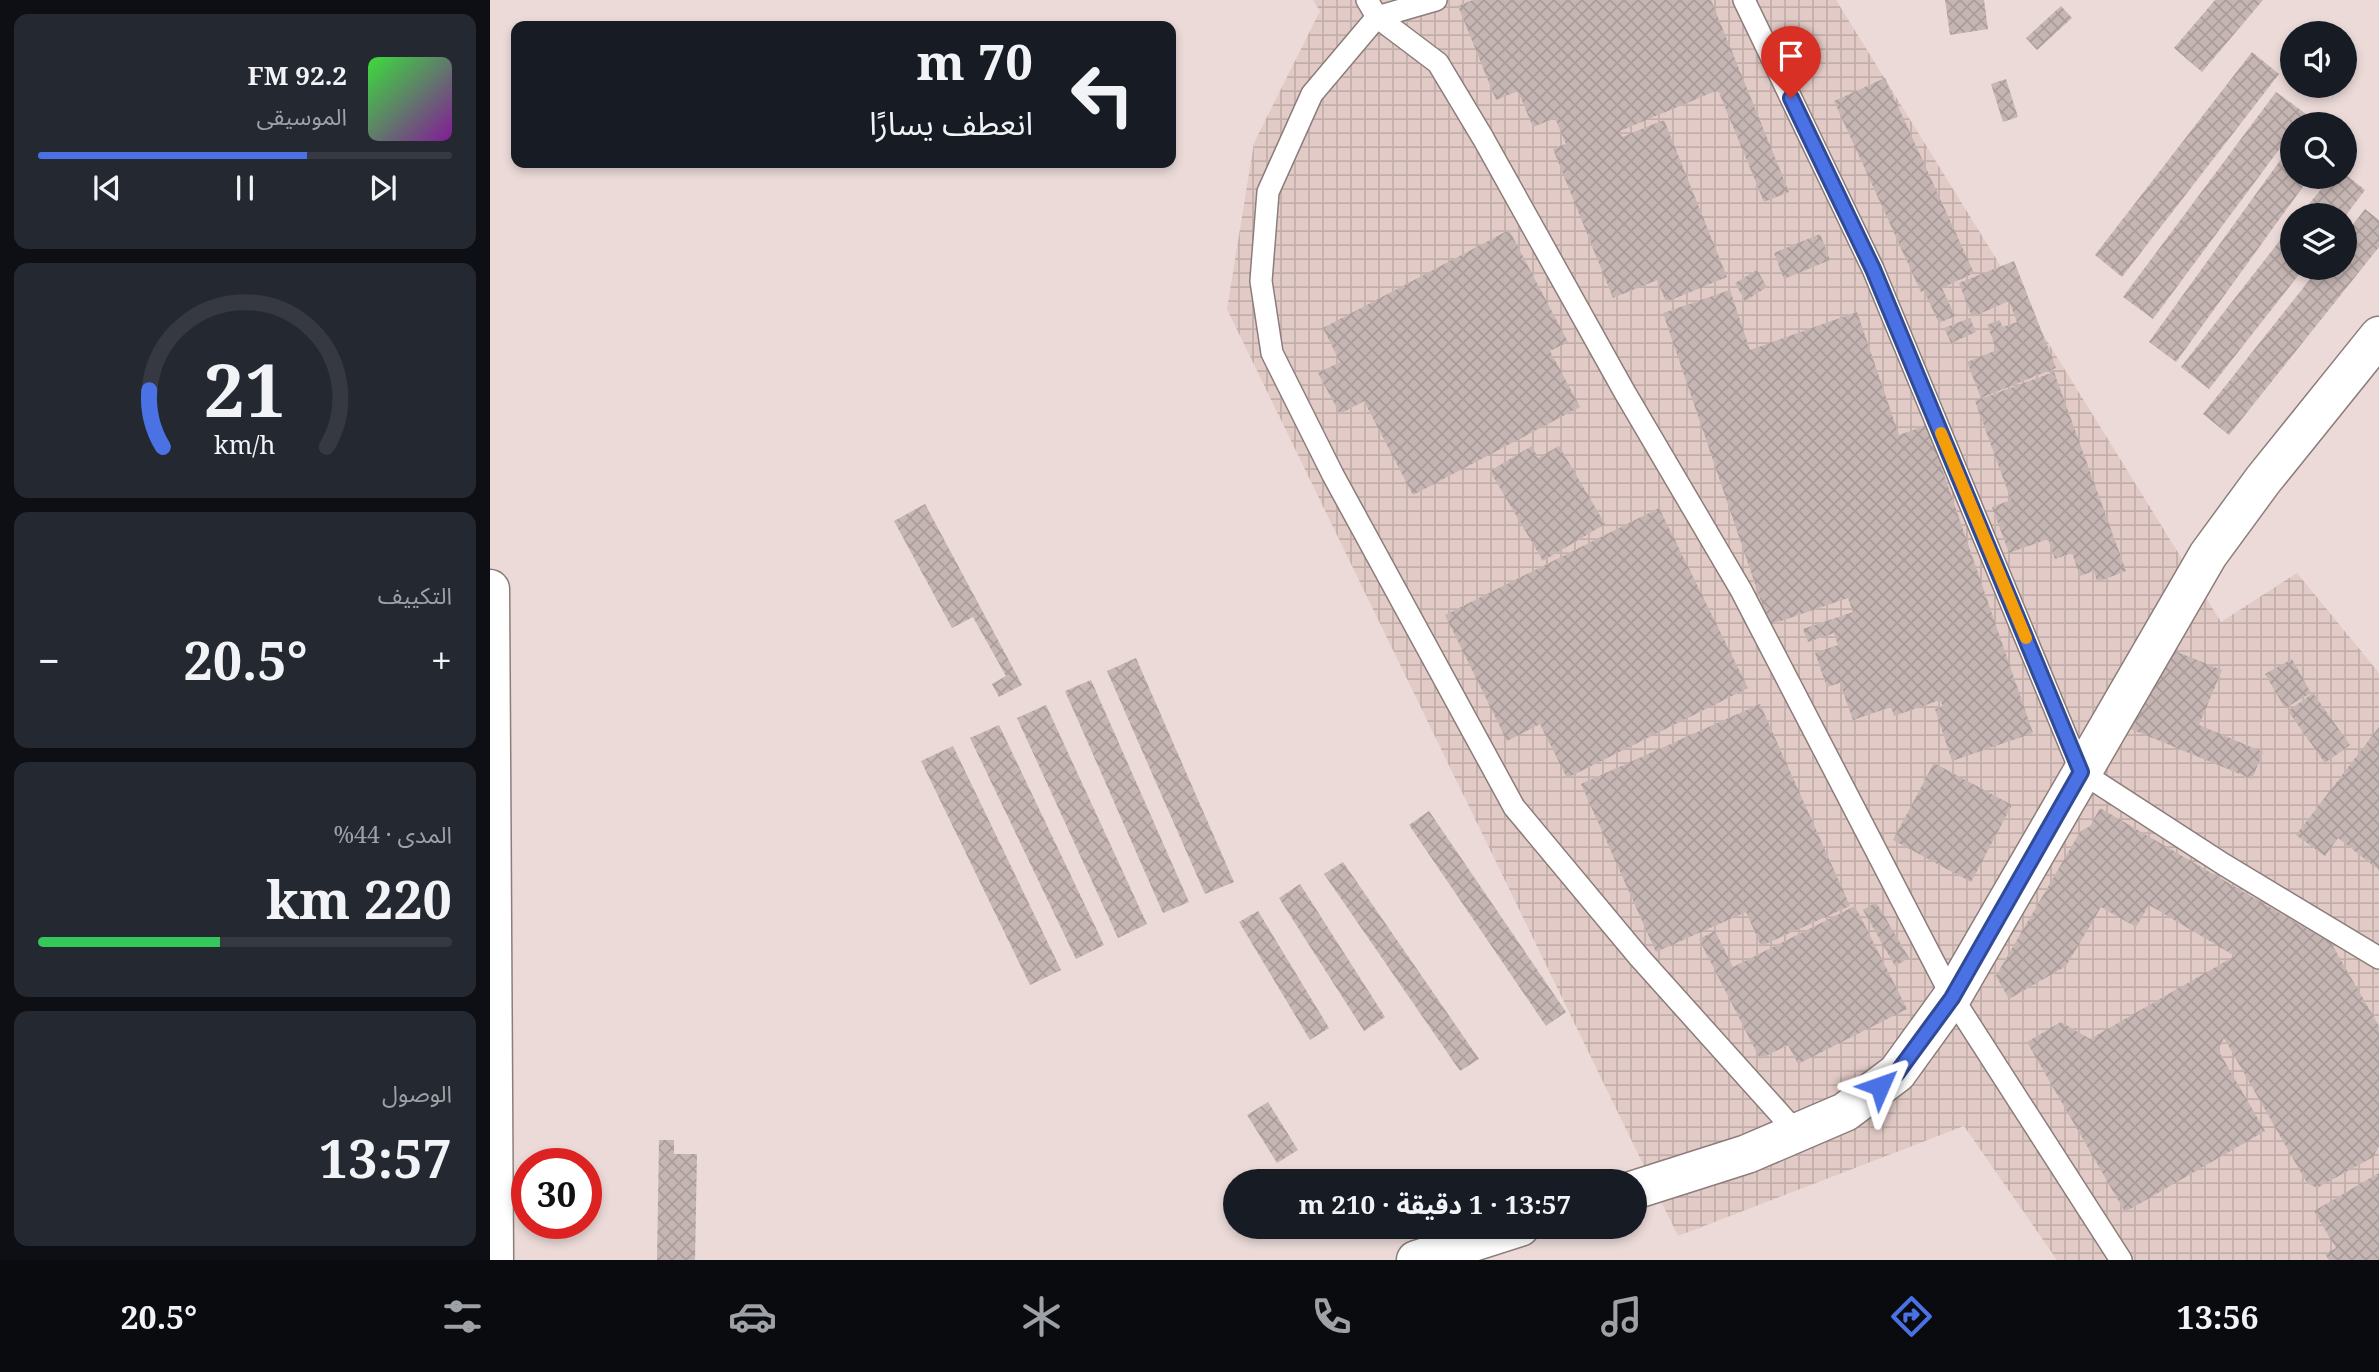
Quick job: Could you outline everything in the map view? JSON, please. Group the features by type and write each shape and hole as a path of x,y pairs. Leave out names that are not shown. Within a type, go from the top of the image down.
{"main road":[{"path":"1647,1186 1747,1154 1845,1112 1897,1073 1952,998 2208,555 2263,480 2379,336"},
{"path":"490,589 494,1260"},
{"path":"1416,1260 1482,1239"}],"lane":[{"path":"1436,0 1372,8 1312,94 1268,192 1261,281 1272,353 1333,475 1514,807 1639,957 1797,1133"},
{"path":"1744,0 1873,269 2081,772 2223,864 2379,958"},
{"path":"1372,8 1438,63 1483,138 1624,391 1741,590 1952,998 2120,1260"}],"shaded area":[{"path":"1313,0 1836,0 2221,622 2297,573 2379,673 2379,1260 2057,1260 1964,1126 1678,1236 1227,309 1254,143 1320,11"}],"building":[{"path":"1473,0 1711,0 1789,192 1764,202 1718,90 1620,131 1622,137 1664,120 1727,277 1666,302 1657,280 1613,298 1553,149 1566,144 1555,118 1533,127 1518,91 1496,100 1458,6"},
{"path":"1945,0 1984,0 1988,29 1950,35"},
{"path":"2215,0 2263,0 2202,72 2174,48"},
{"path":"2061,6 2072,18 2037,50 2026,38"},
{"path":"2252,52 2279,74 2122,277 2095,255"},
{"path":"1885,78 1974,273 1942,288 1955,316 1939,323 1924,291 1921,292 1834,101"},
{"path":"2006,79 2018,117 2003,122 1991,84"},
{"path":"2276,92 2280,98 2284,98 2303,112 2280,112 2280,148 2153,319 2123,297"},
{"path":"2280,161 2280,189 2301,189 2291,203 2280,203 2280,218 2176,362 2149,342"},
{"path":"2357,184 2365,190 2355,203 2310,203 2321,189 2357,189"},
{"path":"2365,209 2379,220 2379,247 2357,275 2357,219"},
{"path":"1509,230 1568,342 1550,351 1580,407 1413,495 1364,401 1340,414 1318,373 1340,362 1323,328"},
{"path":"1820,234 1830,260 1784,279 1774,253"},
{"path":"2280,240 2280,280 2295,280 2209,389 2181,367"},
{"path":"2014,261 2056,368 1981,398 1967,362 1997,350 1987,325 1999,320 2003,327 2017,322 2009,301 1972,317 1959,283"},
{"path":"1757,270 1767,287 1745,301 1735,283"},
{"path":"2309,280 2353,280 2229,435 2203,414"},
{"path":"1730,290 1750,350 1857,312 1899,435 1927,425 2033,733 1952,761 1935,709 1943,707 1940,700 1894,716 1891,707 1853,720 1840,683 1827,687 1815,653 1838,645 1834,633 1808,642 1803,629 1853,612 1848,598 1769,625 1663,313"},
{"path":"1970,318 1976,332 1951,343 1944,328"},
{"path":"2054,372 2126,571 2097,582 2094,571 2080,576 2072,553 2055,559 2048,539 2009,553 1992,507 2011,500 1975,401"},
{"path":"1532,446 1538,458 1559,446 1605,524 1543,561 1490,471"},
{"path":"925,504 1022,685 999,697 992,684 1006,676 973,617 952,628 894,521"},
{"path":"1659,508 1748,688 1567,778 1540,724 1507,741 1445,615"},
{"path":"2160,645 2222,670 2199,725 2263,752 2252,779 2126,727"},
{"path":"1136,658 1234,882 1205,894 1107,671"},
{"path":"2292,659 2311,693 2285,708 2265,674"},
{"path":"1091,680 1189,902 1163,913 1065,691"},
{"path":"2313,693 2350,745 2325,763 2288,711"},
{"path":"1760,704 1850,906 1761,946 1746,912 1656,952 1581,784"},
{"path":"1046,705 1147,924 1118,938 1017,718"},
{"path":"999,725 1104,945 1076,959 970,738"},
{"path":"2379,727 2379,870 2338,838 2325,856 2296,835"},
{"path":"953,746 1061,970 1030,985 921,761"},
{"path":"1934,763 2012,805 1971,882 1893,840"},
{"path":"2100,808 2331,943 2379,1026 2379,1146 2373,1157 2317,1188 2307,1183 2224,1038 2218,1050 2265,1131 2125,1212 2027,1042 2061,1022 2090,1039 2235,956 2149,905 2136,927 2101,907 2066,966 2009,999 1996,976 2080,832 2090,826"},
{"path":"1429,811 1566,1012 1546,1026 1409,825"},
{"path":"1343,862 1479,1059 1460,1071 1324,874"},
{"path":"1300,884 1385,1017 1364,1031 1279,898"},
{"path":"1876,902 1909,958 1895,966 1863,910"},
{"path":"1855,906 1907,1009 1798,1064 1788,1045 1760,1059 1699,939 1715,931 1733,967"},
{"path":"1258,911 1329,1028 1310,1040 1239,922"},
{"path":"1268,1102 1298,1150 1277,1163 1247,1115"},
{"path":"659,1140 674,1140 674,1154 697,1154 695,1260 657,1260"},
{"path":"2379,1173 2379,1260 2329,1260 2325,1254 2336,1248 2314,1211"}],"slow traffic":[{"path":"1941,433 2026,638"}],"route":[{"path":"1791,98 1873,269 2081,772 1952,998 1897,1073 1880,1086"}]}
